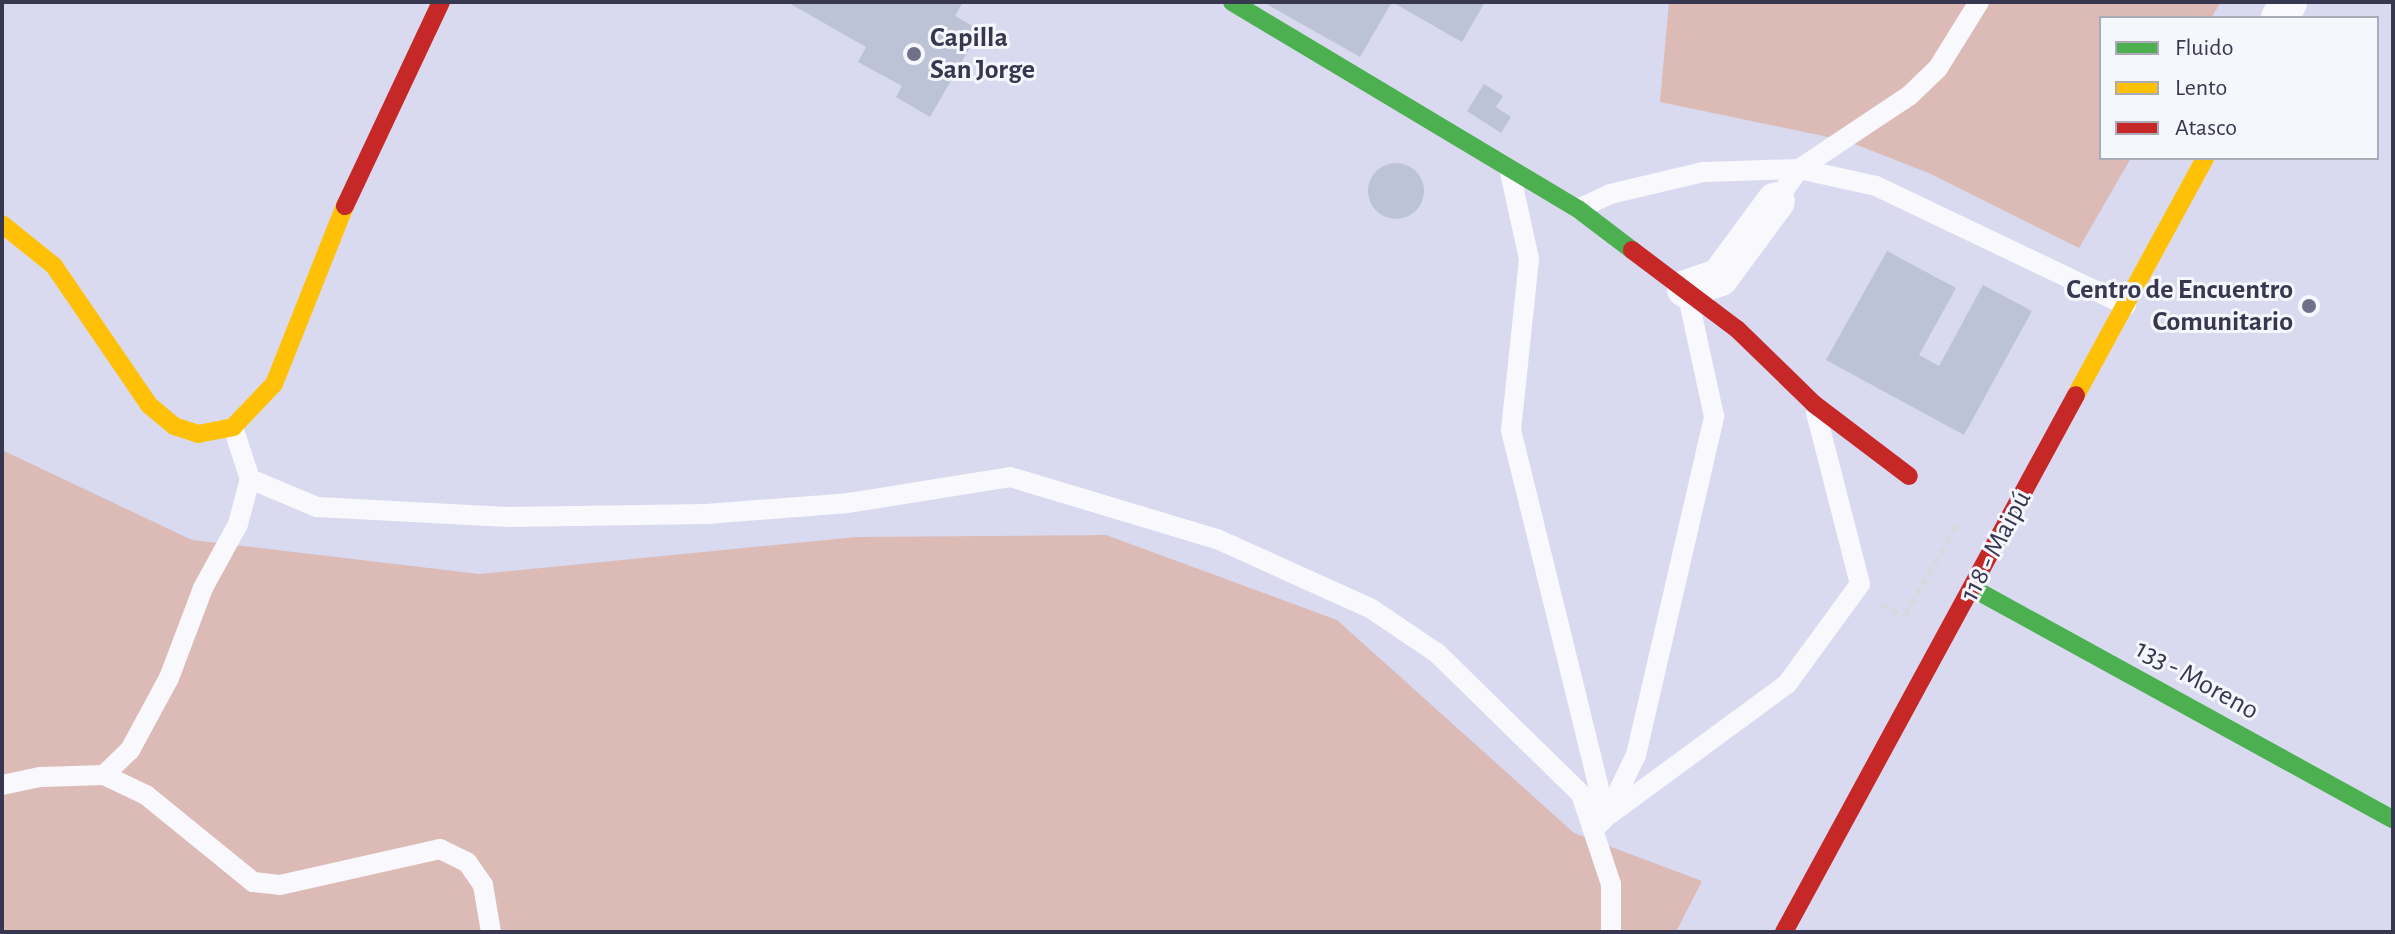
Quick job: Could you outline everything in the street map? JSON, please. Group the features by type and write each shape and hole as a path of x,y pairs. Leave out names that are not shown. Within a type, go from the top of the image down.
{"street":[{"path":"2,224 54,266 83,302 149,405 174,426 198,434 233,427 274,384 368,148 441,2"},
{"path":"1232,2 1578,209 1686,289 1814,404 1909,476"},
{"name":"118 - Maipú","path":"1784,932 1974,589 2204,160"},
{"path":"1686,289 1720,277 1776,201"},
{"name":"133 - Moreno","path":"1974,589 2393,819"}],"lane":[{"path":"1776,201 1799,169 1909,96 1938,68 1979,2"},
{"path":"1508,165 1529,259 1511,430 1601,822 1611,884 1611,932"},
{"path":"1578,209 1610,194 1704,172 1799,169 1876,186 2126,305"},
{"path":"1601,822 1636,755 1714,416 1686,289"},
{"path":"1601,822 1787,684 1860,584 1814,404"},
{"path":"104,775 130,750 169,678 203,588 238,524 250,479 233,427"},
{"path":"250,479 317,507 508,517 848,503 979,477 1010,477 1084,496 1217,539 1370,608 1437,653 1560,767 1601,822"},
{"path":"2,785 104,775 146,795 253,882 280,885 440,849 467,862 483,885 491,932"}],"shaded area":[{"path":"1669,2 2221,2 2212,16 2099,16 2099,160 2130,160 2079,248 1931,174 1847,141 1660,102"},
{"path":"2,450 192,540 479,574 857,537 1106,535 1337,620 1574,833 1702,881 1676,932 2,932"}],"building":[{"name":"Capilla San Jorge","path":"787,2 963,2 955,16 980,30 930,117 896,97 902,86 858,62 866,47"},
{"path":"1263,2 1392,2 1360,57"},
{"path":"1392,2 1485,2 1462,42"},
{"path":"1484,84 1503,96 1496,107 1511,117 1501,133 1467,111"},
{"path":"1396,163 1416,171 1424,191 1416,211 1396,219 1376,211 1368,191 1376,171"},
{"path":"1887,251 1956,288 1919,355 1939,366 1983,285 2032,311 1964,435 1826,360"}],"traffic: fast":[{"path":"1232,2 1578,209 1632,250"},
{"path":"1974,589 2393,819"}],"traffic: slow":[{"path":"2076,395 2204,160"},
{"path":"2,224 54,266 149,405 174,426 198,434 233,427 274,384 345,206"}],"traffic: jam":[{"path":"345,206 441,2"},
{"path":"1632,250 1737,329 1814,404 1909,476"},
{"path":"1784,932 2076,395"}],"place":[{"name":"Capilla San Jorge","path":"914,54"},
{"name":"Centro de Encuentro Comunitario","path":"2309,306"}]}
